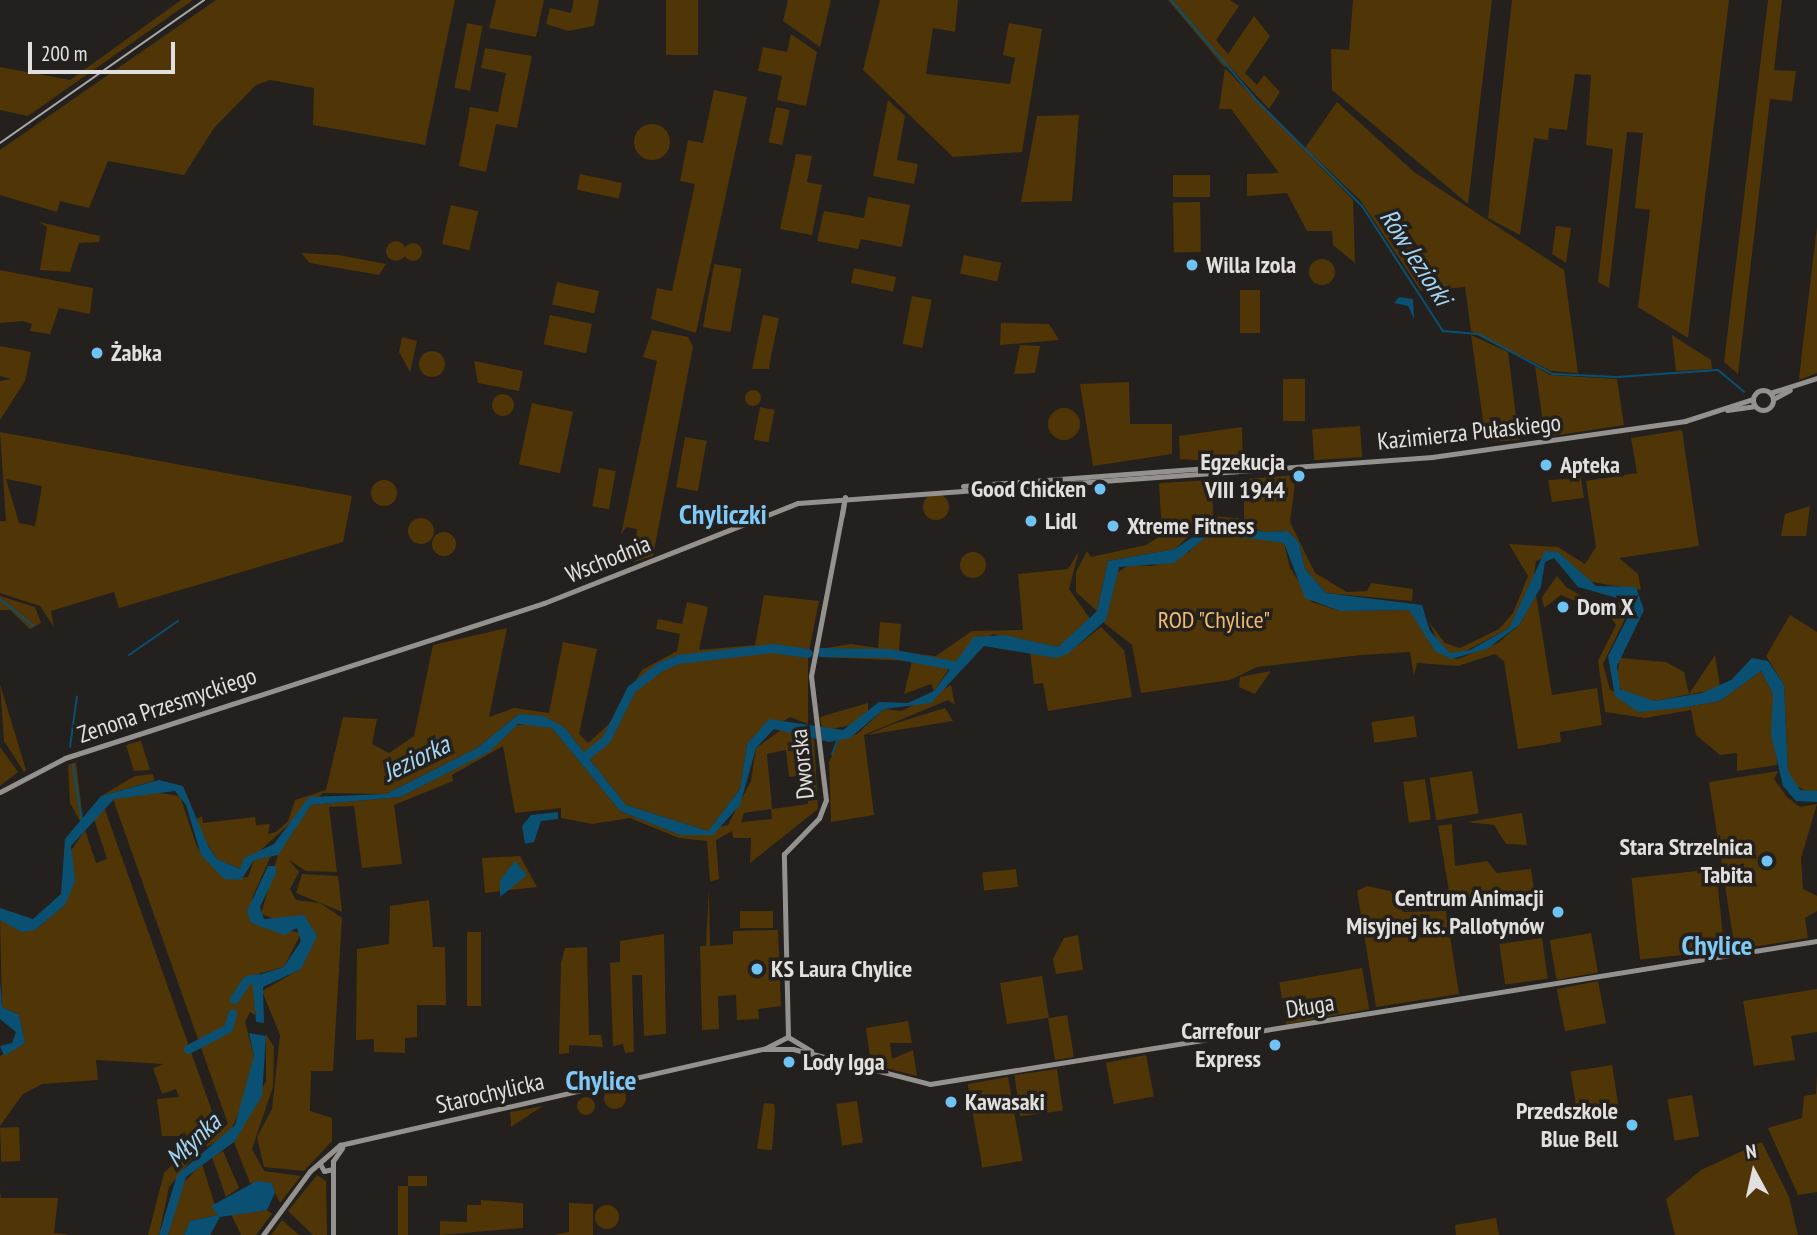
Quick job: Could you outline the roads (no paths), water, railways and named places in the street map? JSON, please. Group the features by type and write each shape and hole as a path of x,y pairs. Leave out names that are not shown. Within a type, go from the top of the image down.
{"street":[{"path":"1771,396 1767,409 1754,402 1758,391 1771,396 1817,378"},
{"name":"Kazimierza Pułaskiego","path":"1083,476 1471,453 1727,410 1754,402"},
{"name":"Wschodnia","path":"350,663 576,591 777,509 845,497 1083,476"},
{"name":"Dworska","path":"788,1037 784,854 823,811 813,655 845,497"},
{"name":"Zenona Przesmyckiego","path":"0,792 69,757 350,663"},
{"name":"Długa","path":"788,1037 794,1046 811,1052 930,1084 1817,941"},
{"name":"Starochylicka","path":"322,1169 326,1157 346,1144 780,1046 788,1037"},
{"path":"780,1046 794,1046"},
{"path":"333,1235 333,1161 346,1144"},
{"path":"326,1157 333,1161"},
{"path":"322,1169 333,1185"},
{"name":"Starochylicka","path":"263,1235 307,1177 322,1169 333,1169"}],"water":[{"path":"1399,297 1413,299 1414,319 1408,306 1394,303"},
{"path":"1218,520 1264,532 1288,531 1299,543 1305,569 1326,593 1422,605 1430,631 1450,653 1470,650 1509,628 1545,551 1558,552 1596,586 1636,587 1644,610 1617,666 1620,689 1654,701 1702,693 1731,680 1752,658 1768,661 1784,685 1788,771 1800,790 1817,791 1817,802 1796,801 1783,786 1771,735 1773,694 1761,671 1720,701 1680,708 1638,712 1615,696 1608,656 1635,603 1578,587 1554,558 1545,562 1541,587 1519,625 1487,649 1451,659 1435,651 1409,610 1340,611 1305,598 1284,543 1211,533 1174,563 1119,567 1106,620 1069,653 1056,658 984,646 931,703 884,709 850,738 829,742 774,729 756,748 740,805 713,835 680,835 620,811 552,728 518,724 489,752 400,797 311,805 278,855 254,860 241,880 224,879 201,855 186,805 175,791 114,799 71,846 75,881 65,905 35,930 22,932 0,920 0,908 33,919 61,894 65,839 101,796 159,780 183,786 208,846 217,859 240,869 244,858 274,844 309,797 386,794 477,748 519,714 543,716 564,727 626,805 708,831 740,789 747,744 769,719 843,730 879,702 908,703 934,691 974,637 1004,635 1058,647 1097,611 1108,561 1175,549"},
{"path":"435,738 444,738 443,746 416,762 414,754"},
{"path":"558,812 558,819 541,821 534,842 525,844 522,826 531,815"},
{"path":"515,861 527,875 500,897 500,880"},
{"path":"268,866 276,866 276,873 260,907 264,919 304,915 317,936 301,969 263,987 264,1023 256,1022 252,977 284,967 301,941 297,928 284,935 251,923 247,911"},
{"path":"0,980 2,1007 19,1015 25,1043 4,1056 0,1046 12,1043 16,1032 0,1019"},
{"path":"249,1033 266,1036 262,1096 234,1142 186,1177 168,1235 159,1235 177,1175 235,1125 254,1056"},
{"path":"257,1181 272,1183 275,1193 267,1210 220,1217 210,1235 184,1235 190,1221 218,1215 211,1206"}],"waterway":[{"name":"Rów Jeziorki","path":"1171,0 1258,102 1362,206 1443,331 1478,334 1553,374 1617,377 1718,370 1744,392"},
{"path":"0,599 33,626"},
{"path":"129,655 178,621"},
{"name":"Jeziorka","path":"584,757 606,739 631,689 659,667 678,659 772,648 808,653"},
{"name":"Jeziorka","path":"821,652 889,653 958,666"},
{"path":"70,747 77,696"},
{"path":"832,754 838,739"},
{"path":"73,765 82,822"},
{"path":"234,999 247,980 258,978"},
{"path":"188,1049 228,1028 232,1014"}],"railway":[{"path":"0,143 204,0"}],"place":[{"name":"Willa Izola","path":"1192,265"},
{"name":"Żabka","path":"97,353"},
{"name":"Apteka","path":"1546,465"},
{"name":"Egzekucja VIII 1944","path":"1299,476"},
{"name":"Good Chicken","path":"1100,489"},
{"name":"Lidl","path":"1031,521"},
{"name":"Xtreme Fitness","path":"1113,526"},
{"name":"Dom X","path":"1563,607"},
{"name":"Stara Strzelnica Tabita","path":"1767,861"},
{"name":"Centrum Animacji Misyjnej ks. Pallotynów","path":"1558,912"},
{"name":"KS Laura Chylice","path":"757,969"},
{"name":"Carrefour Express","path":"1275,1045"},
{"name":"Lody Igga","path":"789,1062"},
{"name":"Kawasaki","path":"951,1102"},
{"name":"Przedszkole Blue Bell","path":"1632,1125"}],"district":[{"name":"Chyliczki","path":"723,514"},
{"name":"Chylice","path":"1717,945"},
{"name":"Chylice","path":"601,1080"}],"park label":[{"name":"ROD \"Chylice\"","path":"1214,620"}],"water label":[{"name":"Młynka","path":"193,1140"}]}
